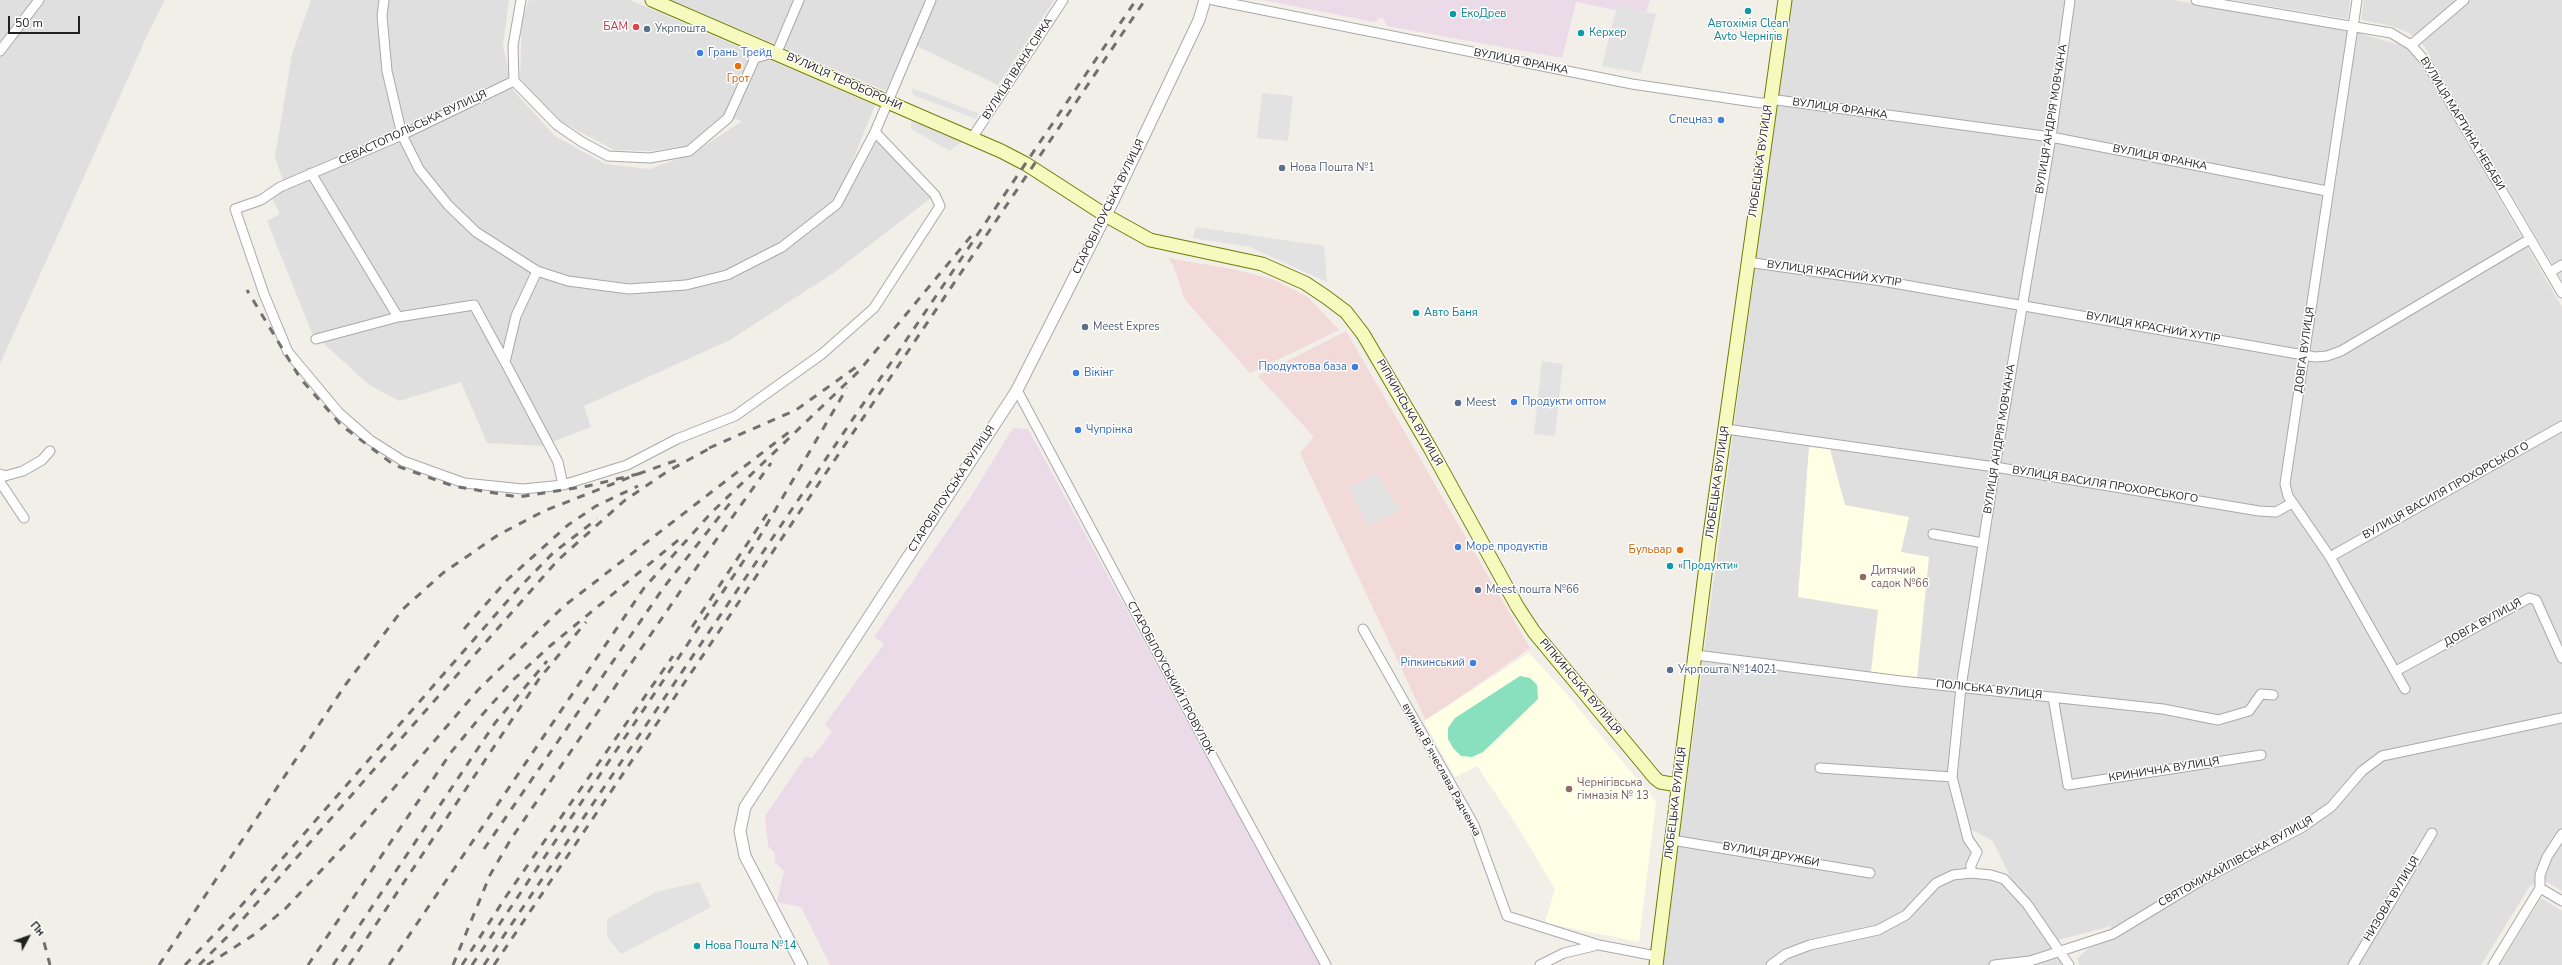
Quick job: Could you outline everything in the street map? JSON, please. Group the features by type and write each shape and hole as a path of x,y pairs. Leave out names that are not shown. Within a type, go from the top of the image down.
{"main road":[{"name":"ВУЛИЦЯ ТЕРОБОРОНИ","path":"654,0 777,52 972,138 1034,169"},
{"name":"ЛЮБЕЦЬКА ВУЛИЦЯ","path":"1656,961 1696,656 1709,542 1726,430 1769,103 1785,0"},
{"name":"РІПКИНСЬКА ВУЛИЦЯ","path":"1034,169 1105,216 1150,240 1238,258 1285,273 1326,297 1346,312 1364,334 1516,606 1534,632 1655,778 1660,782 1678,785"}],"street":[{"path":"0,51 39,0"},
{"path":"384,0 382,16 388,72 402,135 419,169 448,205 476,232 536,271 568,281 629,289 686,285 727,275 782,247 837,204 875,132 931,0"},
{"path":"521,0 513,46 514,81 557,125 582,142 608,156 650,158 689,151 728,118 755,58 777,52 799,0"},
{"name":"ВУЛИЦЯ ІВАНА СІРКА","path":"972,138 1063,0"},
{"name":"СТАРОБІЛОУСЬКА ВУЛИЦЯ","path":"802,965 745,856 740,831 745,807 1017,390 1105,216 1199,20 1205,0"},
{"name":"ВУЛИЦЯ ФРАНКА","path":"1213,0 1632,84 1769,103 1777,100 2051,137 2327,191"},
{"name":"ВУЛИЦЯ АНДРІЯ МОВЧАНА","path":"1971,869 1977,852 1968,839 1952,777 1961,687 1995,467 2051,137 2070,0"},
{"name":"ВУЛИЦЯ МАРТИНА НЕБАБИ","path":"2196,0 2391,33 2411,45 2427,63 2562,292"},
{"name":"ДОВГА ВУЛИЦЯ","path":"2357,0 2327,191 2285,484 2292,503 2330,557 2396,671 2404,689"},
{"path":"2411,45 2464,0"},
{"name":"СЕВАСТОПОЛЬСЬКА ВУЛИЦЯ","path":"514,81 402,135 280,187 261,200 235,209 264,294 288,352 339,413 370,440 403,461 464,483 523,489 563,485 627,465 677,439 735,416 822,354 874,308 940,206 935,195 875,132"},
{"path":"311,173 398,318"},
{"name":"ВУЛИЦЯ КРАСНИЙ ХУТІР","path":"1747,262 1882,280 2304,356 2327,356 2341,351 2530,239"},
{"path":"2550,272 2562,265"},
{"path":"505,362 516,316 536,271"},
{"path":"316,339 398,318 474,305 558,462 563,485"},
{"name":"СТАРОБІЛОУСЬКИЙ ПРОВУЛОК","path":"1017,390 1326,965"},
{"name":"ВУЛИЦЯ ВАСИЛЯ ПРОХОРСЬКОГО","path":"2330,557 2562,426"},
{"name":"ВУЛИЦЯ ВАСИЛЯ ПРОХОРСЬКОГО","path":"1726,430 1995,467 2259,511 2276,512 2292,503"},
{"path":"0,474 5,476 23,471 42,460 50,451"},
{"path":"0,482 24,518"},
{"path":"1933,534 1983,543"},
{"name":"ДОВГА ВУЛИЦЯ","path":"2396,671 2529,598 2536,600 2562,658"},
{"name":"вулиця Вʼячеслава Радченка","path":"1363,629 1474,825 1507,916 1656,961"},
{"name":"ПОЛІСЬКА ВУЛИЦЯ","path":"1696,656 2163,709 2218,720 2249,710 2261,694 2273,695"},
{"name":"КРИНИЧНА ВУЛИЦЯ","path":"2053,697 2068,785 2261,755"},
{"name":"СВЯТОМИХАЙЛІВСЬКА ВУЛИЦЯ","path":"1994,965 2030,961 2113,934 2202,880 2301,828 2331,807 2362,771 2382,756 2562,718"},
{"path":"1820,768 1952,777"},
{"name":"НИЗОВА ВУЛИЦЯ","path":"2353,965 2432,833"},
{"path":"2493,965 2540,888 2540,875 2547,857 2562,834"},
{"name":"ВУЛИЦЯ ДРУЖБИ","path":"1672,840 1870,872"},
{"path":"1772,965 1786,954 1810,945 1878,930 1906,915 1936,883 1971,869 2004,879 2028,904 2069,965"},
{"path":"2540,888 2562,901"},
{"name":"вулиця Вʼячеслава Радченка","path":"1540,965 1564,953 1599,945"}],"shaded area":[{"path":"0,0 165,0 151,27 0,364"},
{"path":"311,0 509,0 503,46 513,90 555,136 605,164 650,169 694,153 742,121 722,116 687,146 650,151 614,150 562,122 520,80 522,18 529,0 630,0 875,105 853,160 864,164 877,141 932,197 835,272 730,340 584,406 591,427 542,446 487,443 461,382 399,401 368,384 312,333 267,221 280,214 272,198 286,189 275,157 292,54"},
{"path":"671,0 1054,0 998,85 908,42 886,91"},
{"path":"1263,0 1650,0 1646,12 1617,6 1615,10 1576,2 1562,58 1387,26 1382,17 1374,22"},
{"path":"1790,0 2067,0 1957,683 1948,774 1963,839 1971,854 1969,875 2004,881 2025,903 2065,965 1663,965"},
{"path":"2074,0 2173,0 2358,33 2404,46 2421,63 2562,307 2562,891 2545,881 2530,886 2481,965 2080,965 2077,959 2090,947 2112,939 2111,926 2058,940 2012,881 1993,841 1970,829 1955,774 1963,696"},
{"path":"2233,0 2350,0 2348,19"},
{"path":"2364,0 2562,0 2562,281 2424,46 2409,33 2392,26 2361,20"},
{"path":"1617,6 1656,14 1641,73 1602,66"},
{"path":"912,88 978,113 976,119 913,95"},
{"path":"1262,93 1293,96 1288,141 1257,138"},
{"path":"912,118 963,141 950,151 911,129"},
{"path":"1196,227 1324,246 1327,282 1250,247 1193,238"},
{"path":"1168,258 1232,269 1272,279 1308,297 1339,330 1250,373 1185,300 1173,265"},
{"path":"1346,331 1530,648 1426,721 1300,453 1314,437 1258,376"},
{"path":"1542,361 1563,364 1555,436 1534,434"},
{"path":"1013,428 1028,429 1320,965 830,965 801,907 777,902 784,871 775,862 775,853 768,846 765,816 806,756 812,758 832,731 825,724 884,644 874,637 970,498"},
{"name":"Дитячий садок №66","path":"1809,447 1830,449 1845,505 1909,517 1901,552 1929,557 1917,678 1871,672 1878,610 1798,597"},
{"path":"1377,474 1400,510 1367,526 1349,487"},
{"name":"Чернігівська гімназія № 13","path":"1529,653 1564,691 1656,802 1639,942 1545,923 1555,889 1518,827 1477,766 1455,777 1424,721"},
{"path":"699,882 711,907 621,954 607,937 607,919 656,892"},
{"path":"2541,898 2562,911 2562,965 2500,965"}],"green space":[{"path":"1520,676 1530,678 1537,685 1538,699 1483,752 1472,757 1461,756 1453,748 1448,739 1448,728 1455,718"}],"railway":[{"path":"484,965 1136,0"},
{"path":"494,965 1145,0"},
{"path":"389,965 644,588 711,513 859,371 972,235"},
{"path":"159,965 346,684 403,609 443,573 498,535 544,511 638,474 588,486 518,497 453,486 394,465 341,425 300,378 247,290"},
{"path":"709,448 796,410 859,365"},
{"path":"472,965 757,541 847,388"},
{"path":"207,965 255,934 286,908 346,844 478,690 564,606 793,429"},
{"path":"199,965 227,937 557,561 624,501 668,471 714,446"},
{"path":"638,474 683,458"},
{"path":"453,965 490,875 511,839 699,564 771,463"},
{"path":"464,629 507,580 568,525 596,506 638,486"},
{"path":"484,849 664,587 734,498"},
{"path":"692,627 767,514"},
{"path":"185,965 233,915 518,589 553,553 597,519"},
{"path":"308,965 452,751 482,715 513,680 550,646 682,537"},
{"path":"349,965 539,679 586,622"},
{"path":"462,965 507,895 673,656"},
{"path":"333,965 495,723 547,661"},
{"path":"40,927 50,965"}],"place":[{"name":"Автохімія Clean Avto Чернігів","path":"1748,11"},
{"name":"ЕкоДрев","path":"1453,14"},
{"name":"БАМ","path":"636,27"},
{"name":"Укрпошта","path":"647,29"},
{"name":"Керхер","path":"1581,33"},
{"name":"Грань Трейд","path":"700,53"},
{"name":"Грот","path":"738,66"},
{"name":"Спецназ","path":"1721,120"},
{"name":"Нова Пошта №1","path":"1282,168"},
{"name":"Авто Баня","path":"1416,313"},
{"name":"Meest Expres","path":"1085,327"},
{"name":"Продуктова база","path":"1355,367"},
{"name":"Вікінг","path":"1076,373"},
{"name":"Продукти оптом","path":"1514,402"},
{"name":"Meest","path":"1458,403"},
{"name":"Чупрінка","path":"1078,430"},
{"name":"Море продуктів","path":"1458,547"},
{"name":"Бульвар","path":"1680,550"},
{"name":"«Продукти»","path":"1670,566"},
{"name":"Дитячий садок №66","path":"1863,577"},
{"name":"Meest пошта №66","path":"1478,590"},
{"name":"Ріпкинський","path":"1473,663"},
{"name":"Укрпошта №14021","path":"1670,670"},
{"name":"Чернігівська гімназія № 13","path":"1569,789"},
{"name":"Нова Пошта №14","path":"697,946"}]}
